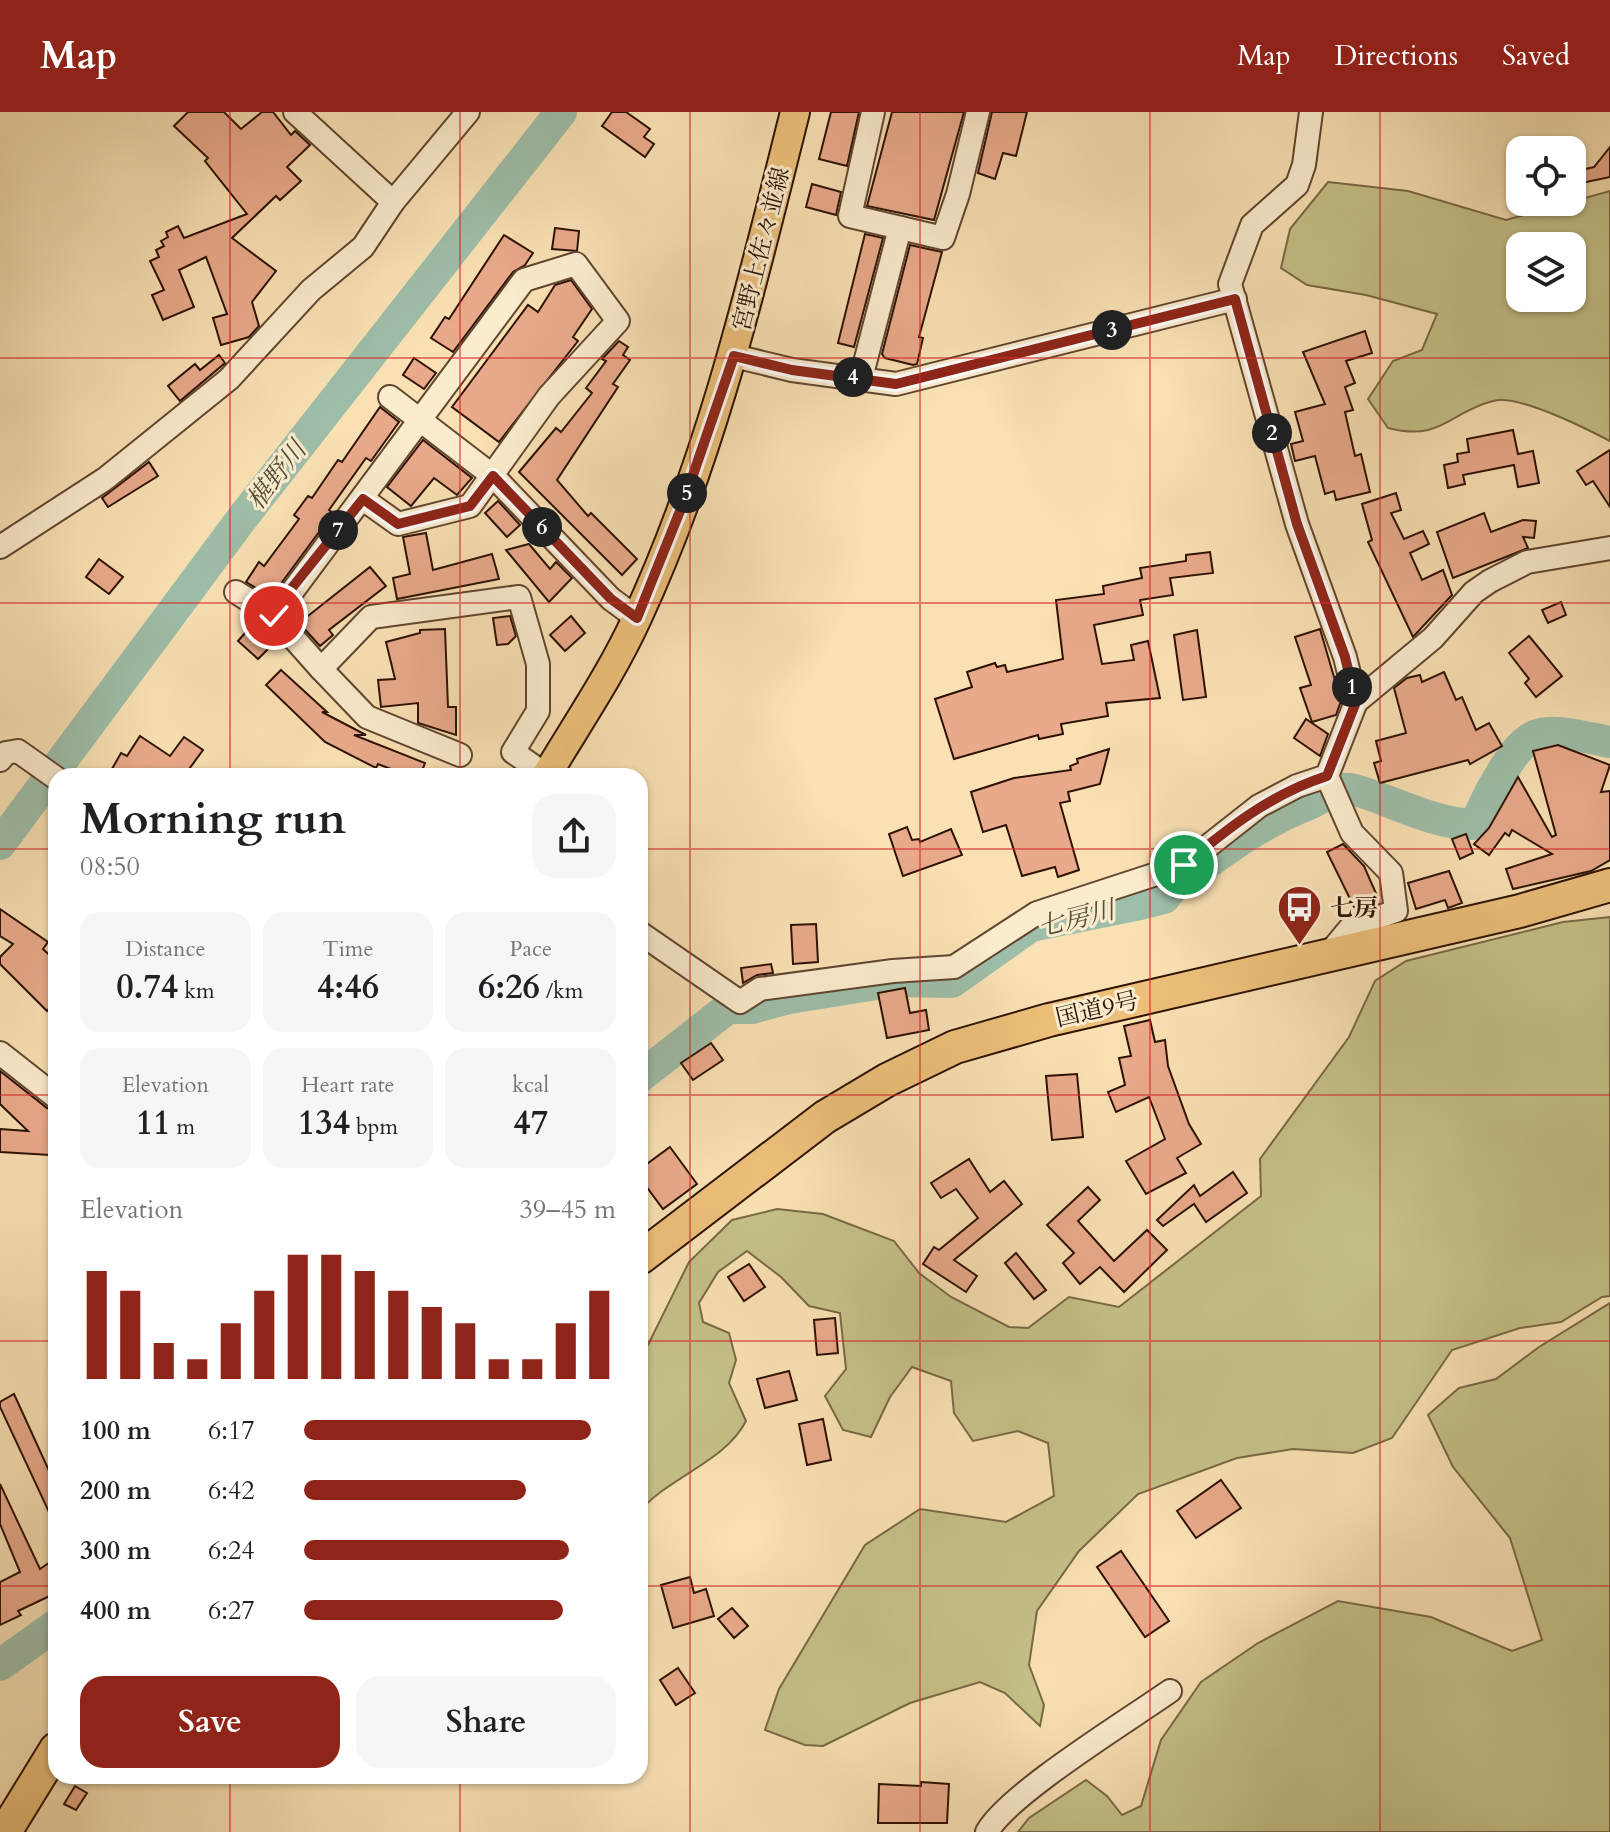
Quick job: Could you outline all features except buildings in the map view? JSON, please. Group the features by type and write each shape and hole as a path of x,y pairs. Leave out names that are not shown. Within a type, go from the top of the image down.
{"highway":[{"name":"国道9号","path":"648,1252 825,1117 887,1080 955,1047 1049,1020 1577,897 1610,885"},
{"path":"5,1832 48,1762"}],"main road":[{"name":"宮野上佐々並線","path":"551,768 598,693 637,618 684,501 734,356 795,112"}],"street":[{"path":"295,112 393,202"},
{"path":"0,547 105,479 229,379 311,290 363,247 393,202 468,112"},
{"path":"873,112 850,216 943,238 958,194 978,112"},
{"path":"1311,112 1304,165 1297,185 1252,225 1230,284 1297,524 1345,657 1356,702"},
{"path":"861,378 900,228"},
{"path":"274,616 287,594 363,499 420,417 524,280 576,264 618,321 549,396 470,506 398,524 363,499"},
{"path":"734,356 792,370 896,384 1235,299"},
{"path":"390,397 493,476 611,599 637,618"},
{"path":"1327,956 1336,941 1351,927 1396,911 1391,873 1352,833 1327,776 1356,702 1433,638 1474,592 1490,581 1542,558 1610,548"},
{"path":"236,592 274,616 367,717 460,755"},
{"path":"321,669 371,617 519,597 538,664 538,711 513,752 535,768"},
{"path":"9,756 48,774"},
{"path":"648,939 740,1002 760,989 954,967 1037,913 1184,865 1259,806 1297,786 1327,776"},
{"path":"0,1053 48,1091"},
{"path":"987,1832 993,1821 1031,1789 1170,1691"}],"shaded area":[{"path":"1328,182 1408,191 1506,220 1520,216 1586,216 1586,198 1610,191 1610,441 1535,407 1504,400 1478,406 1433,429 1406,431 1388,428 1368,399 1393,361 1422,350 1437,314 1366,295 1307,285 1281,268 1290,229"},
{"path":"1610,917 1610,1296 1602,1297 1561,1322 1520,1328 1452,1350 1392,1438 1353,1453 1293,1449 1237,1458 1138,1494 1079,1551 1037,1611 1029,1665 1044,1705 1040,1726 1005,1693 980,1682 910,1703 823,1746 805,1745 765,1730 779,1689 865,1545 920,1509 1006,1522 1054,1496 1048,1443 1018,1431 973,1441 954,1413 951,1381 912,1367 890,1397 871,1437 843,1430 825,1396 846,1369 840,1313 809,1306 781,1277 747,1251 718,1272 699,1303 703,1322 729,1333 736,1360 729,1383 746,1421 725,1447 648,1503 648,1345 689,1262 732,1220 777,1209 823,1214 894,1241 919,1273 951,1297 1009,1327 1028,1328 1069,1297 1119,1307 1261,1196 1260,1159 1349,1037 1375,981 1406,961 1563,922"},
{"path":"1610,1303 1610,1832 1018,1832 1029,1818 1086,1780 1107,1796 1122,1815 1141,1806 1161,1740 1201,1682 1258,1643 1338,1601 1431,1617 1512,1651 1542,1640 1510,1538 1453,1467 1428,1415 1459,1388 1496,1379 1539,1347"}],"waterway":[{"name":"椹野川","path":"56,768 243,517 561,112"},
{"name":"七房川","path":"648,1071 728,1008 752,1008 789,998 895,981 952,982 1031,926 1164,898 1173,887 1255,831 1337,790 1355,790 1444,821 1473,824 1504,768 1526,741 1550,733 1610,742"},
{"name":"椹野川","path":"0,844 48,779"},
{"name":"七房川","path":"0,1665 48,1631"}],"place":[{"name":"七房","path":"1299,947"}],"route":[{"path":"274,616 287,594 363,499 398,524 470,506 493,476 611,599 637,618 711,430 734,356 792,370 896,384 1235,299 1297,524 1345,657 1356,702 1327,776 1297,786 1259,806 1184,865"}]}
